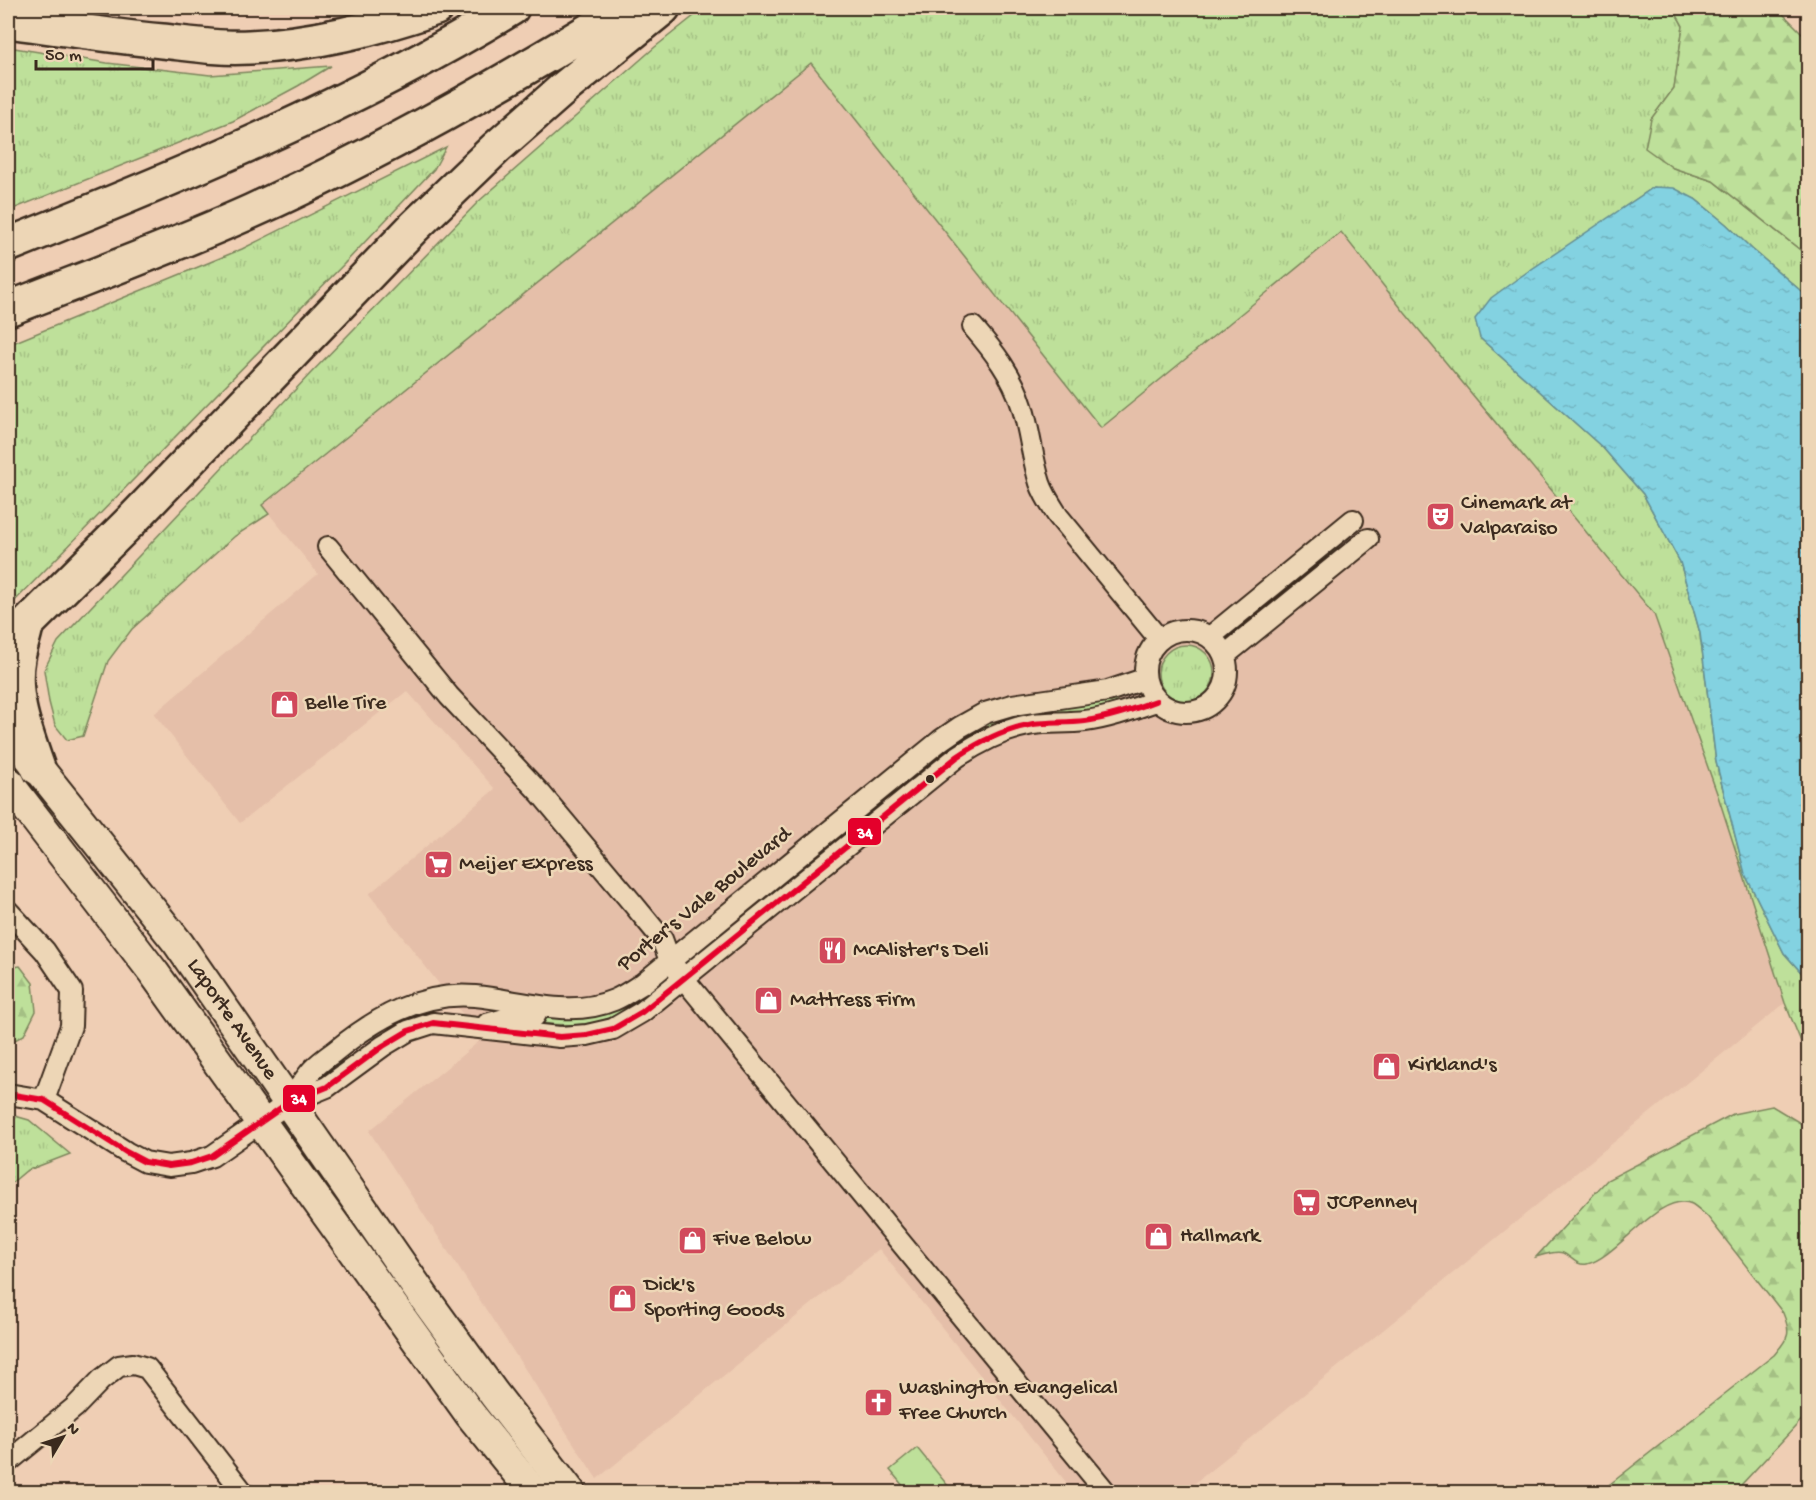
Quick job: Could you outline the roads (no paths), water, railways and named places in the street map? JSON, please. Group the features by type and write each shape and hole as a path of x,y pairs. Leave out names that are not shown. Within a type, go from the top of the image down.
{"highway":[{"path":"8,21 93,34 246,48 305,43 383,26 436,8"},
{"path":"8,245 241,149 355,94 512,8"},
{"path":"8,309 251,211 357,160 480,95 626,8"},
{"path":"38,768 22,722 16,688 17,635 132,520 414,227 554,96 663,8"}],"main road":[{"name":"Laporte Avenue","path":"8,730 178,943 494,1394 570,1492"},
{"name":"Laporte Avenue","path":"8,784 154,973 470,1414 532,1492"}],"street":[{"path":"973,327 992,348 1014,386 1022,405 1040,484 1047,499 1058,516 1159,639"},
{"path":"1210,637 1353,520"},
{"path":"1224,656 1368,539"},
{"path":"327,547 450,696 541,794 640,912 662,939 670,961 684,979 1106,1492"},
{"path":"1188,629 1210,637 1224,656 1227,666 1222,693 1212,704 1198,711 1184,713 1168,709 1156,701 1149,693 1144,679 1146,658 1159,639 1174,631 1188,629"},
{"name":"Porter's Vale Boulevard","path":"288,1103 313,1069 376,1021 405,1007 437,997 473,995 540,1007 596,1006 616,1000 642,984 960,727 985,713 1012,705 1108,692 1144,679"},
{"name":"Porter's Vale Boulevard","path":"44,1100 126,1152 145,1162 169,1166 191,1163 212,1155 288,1103 327,1087 383,1046 408,1031 433,1023 560,1037 587,1035 613,1029 642,1012 957,757 978,743 1017,728 1035,724 1085,721 1156,701"},
{"path":"8,911 45,951 72,992 71,1026 44,1100 8,1094"},
{"path":"473,1027 512,1017 535,1016 540,1007"},
{"path":"8,1461 75,1407 101,1380 119,1366 133,1364 147,1368 243,1492"}],"water":[{"path":"1654,187 1674,188 1695,199 1808,297 1808,980 1784,953 1745,874 1716,762 1700,633 1680,562 1643,494 1603,448 1480,338 1475,319 1491,298"}],"place":[{"name":"Cinemark at Valparaiso","path":"1440,517"},
{"name":"Belle Tire","path":"284,704"},
{"name":"Meijer Express","path":"438,865"},
{"name":"McAlister's Deli","path":"832,951"},
{"name":"Mattress Firm","path":"769,1001"},
{"name":"Kirkland's","path":"1387,1066"},
{"name":"JCPenney","path":"1306,1203"},
{"name":"Hallmark","path":"1159,1237"},
{"name":"Five Below","path":"692,1240"},
{"name":"Dick's Sporting Goods","path":"623,1299"},
{"name":"Washington Evangelical Free Church","path":"878,1402"}]}
